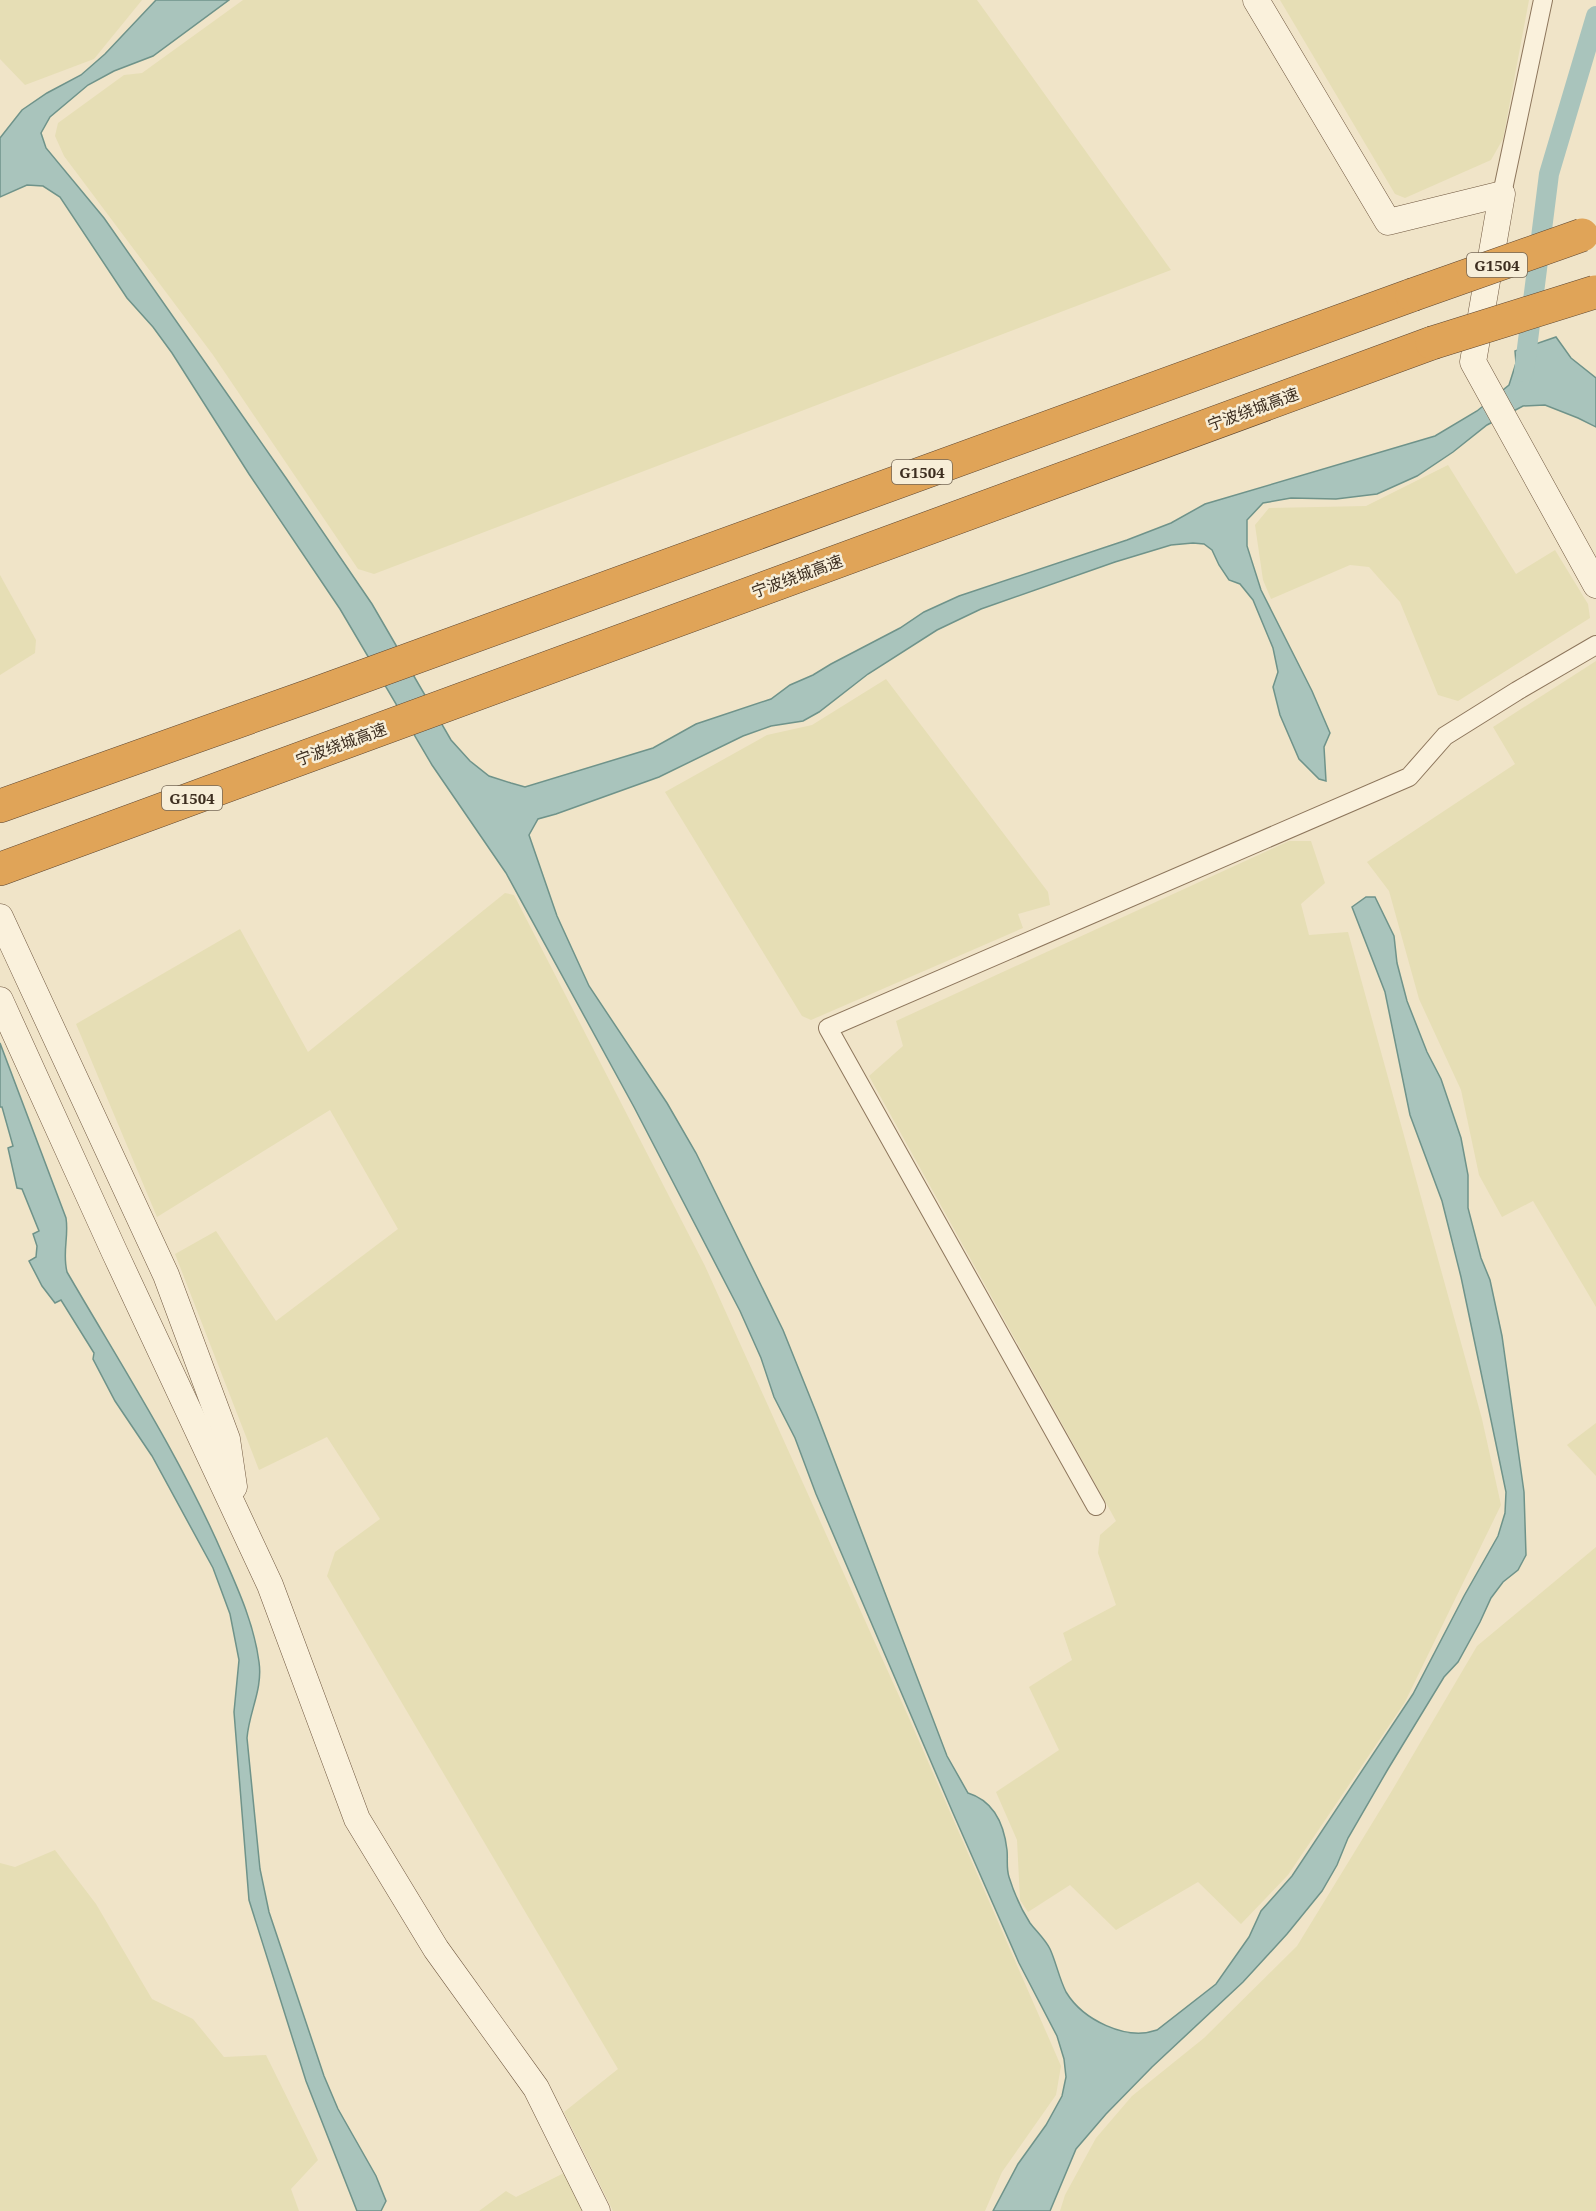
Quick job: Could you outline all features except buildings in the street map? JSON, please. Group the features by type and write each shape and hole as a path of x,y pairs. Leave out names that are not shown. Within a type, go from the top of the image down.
{"highway":[{"name":"G1504","path":"0,806 1589,232"},
{"name":"宁波绕城高速","path":"0,869 1432,343 1595,291"}],"street":[{"path":"1256,0 1388,222 1502,194"},
{"path":"1543,0 1502,194 1473,362 1596,585"},
{"path":"1096,1506 828,1029 1409,777 1445,736 1596,645"},
{"path":"0,917 166,1275 226,1439 239,1517"},
{"path":"0,1000 270,1585 357,1819 436,1949 536,2088 597,2211"}],"shaded area":[{"path":"0,0 142,0 94,59 25,85 0,59"},
{"path":"243,0 977,0 1171,270 374,574 358,569 213,355 64,156 55,136 58,123 124,75 142,73"},
{"path":"1280,0 1529,0 1503,139 1491,160 1405,198 1395,194"},
{"path":"1448,465 1516,574 1555,550 1588,604 1590,618 1458,701 1438,695 1400,602 1369,567 1350,565 1271,599 1263,580 1255,525 1269,508 1366,506"},
{"path":"0,575 36,640 35,653 0,675"},
{"path":"1596,661 1596,1307 1533,1201 1502,1217 1479,1175 1461,1090 1419,999 1389,891 1367,862 1515,764 1493,727"},
{"path":"886,679 1048,892 1050,905 1018,914 1023,928 811,1020 802,1016 665,792 767,735 812,725"},
{"path":"1289,841 1311,841 1325,883 1301,904 1309,935 1348,932 1482,1419 1501,1505 1405,1702 1288,1875 1241,1924 1198,1882 1116,1930 1070,1885 1028,1912 1020,1900 1017,1840 996,1792 1059,1750 1029,1687 1072,1660 1063,1633 1116,1605 1098,1553 1100,1535 1116,1521 869,1076 903,1046 896,1021"},
{"path":"505,893 514,895 705,1266 909,1718 1061,2066 1056,2095 1002,2172 985,2211 613,2211 564,2112 618,2069 327,1576 335,1552 380,1519 327,1437 259,1470 175,1254 216,1231 276,1321 398,1229 330,1110 157,1217 76,1024 240,929 308,1052"},
{"path":"1596,1423 1596,1476 1567,1445"},
{"path":"1596,1547 1596,2211 1060,2211 1065,2195 1096,2138 1132,2096 1204,2038 1297,1946 1477,1646"},
{"path":"55,1850 96,1904 152,1999 193,2019 224,2057 266,2055 318,2160 291,2189 299,2211 0,2211 0,1863 15,1867"},
{"path":"566,2172 584,2211 479,2211 506,2191 516,2197"}],"water":[{"path":"156,0 229,0 153,56 114,71 88,85 50,117 41,133 46,148 104,218 286,478 372,604 451,740 470,761 489,776 525,787 653,748 696,724 771,699 790,685 900,628 924,612 959,596 1127,540 1171,523 1205,504 1435,436 1477,411 1509,385 1516,363 1515,351 1556,337 1571,358 1596,378 1596,427 1545,405 1523,406 1487,425 1453,452 1417,476 1377,494 1336,499 1291,498 1263,503 1247,520 1247,546 1261,590 1312,691 1330,733 1324,747 1326,781 1319,779 1299,759 1280,715 1273,687 1278,672 1273,648 1253,600 1240,584 1229,580 1212,550 1204,544 1193,543 1171,545 1115,562 981,609 937,630 868,674 819,712 803,721 771,726 743,736 659,777 538,819 529,835 557,916 589,986 667,1103 696,1153 783,1330 947,1756 968,1793 985,1802 1000,1823 1006,1840 1008,1874 1021,1907 1050,1949 1066,1992 1074,2002 1106,2026 1132,2033 1157,2030 1216,1984 1249,1937 1261,1911 1292,1876 1413,1694 1498,1536 1505,1513 1506,1492 1461,1277 1442,1201 1410,1115 1385,992 1352,907 1366,897 1375,897 1394,936 1397,963 1407,1001 1427,1052 1441,1079 1461,1138 1468,1175 1468,1208 1481,1258 1490,1280 1502,1336 1524,1492 1526,1555 1518,1570 1503,1582 1491,1598 1458,1662 1444,1677 1348,1838 1337,1865 1322,1891 1243,1982 1152,2067 1076,2149 1050,2211 993,2211 1018,2164 1046,2125 1062,2096 1066,2077 1064,2059 1057,2036 1019,1963 953,1813 816,1494 795,1438 774,1397 761,1358 740,1311 634,1107 506,873 432,765 340,609 249,474 172,353 127,298 60,197 43,186 27,185 0,197 0,138 22,110 47,93 81,75 105,54"},
{"path":"0,1043 66,1218 67,1272 188,1482 223,1555 249,1620 257,1648 260,1672 247,1738 260,1869 269,1912 324,2076 338,2109 376,2176 386,2201 381,2211 357,2211 306,2081 249,1900 234,1712 239,1660 230,1614 213,1568 152,1456 115,1401 93,1359 94,1353 61,1300 55,1303 42,1286 29,1261 36,1257 37,1246 33,1234 39,1231 22,1189 17,1188 8,1148 13,1146 2,1107 0,1107"}],"waterway":[{"path":"1524,372 1549,174 1596,16"}]}
